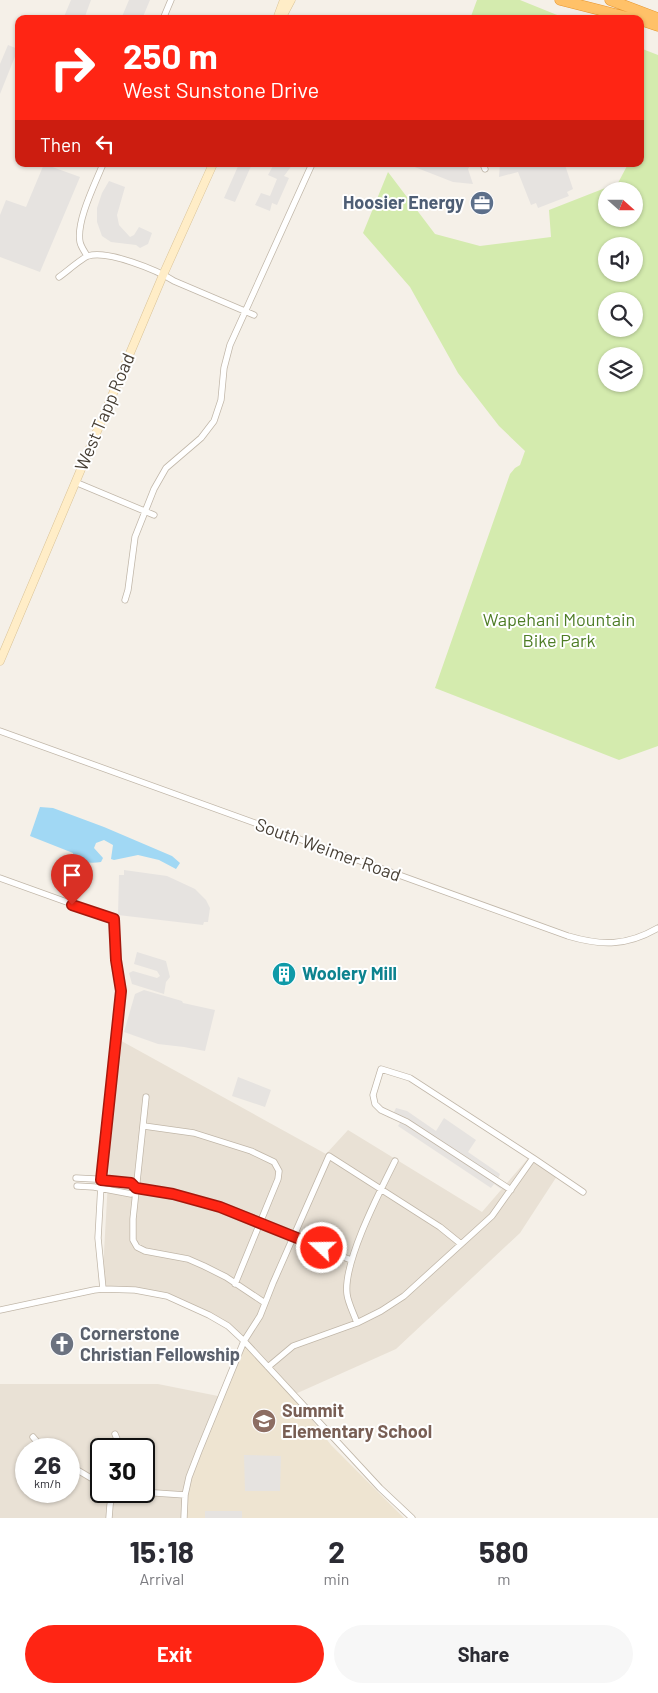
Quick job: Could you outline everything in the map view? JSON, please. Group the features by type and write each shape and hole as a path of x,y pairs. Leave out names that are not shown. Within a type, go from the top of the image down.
{"highway":[{"path":"560,0 619,15"},
{"path":"610,0 658,18"},
{"path":"644,21 658,26"}],"main road":[{"path":"276,15 280,0"},
{"path":"277,15 284,0"},
{"path":"283,15 292,0"},
{"name":"West Tapp Road","path":"0,661 163,275 212,167"}],"street":[{"path":"165,15 171,0"},
{"path":"88,256 80,244 80,230 87,204 102,167"},
{"path":"125,600 135,536 154,489 166,468 201,438 214,421 221,400 227,353 311,167"},
{"path":"59,277 88,256 113,256 163,275 254,315"},
{"path":"75,482 154,514"},
{"name":"South Weimer Road","path":"0,731 568,936 598,944 614,944 636,939 658,928"},
{"path":"0,878 114,919 116,960 121,991 100,1189 98,1238 103,1289"},
{"path":"511,1190 407,1122 381,1110 375,1104 373,1095 381,1069 410,1078 583,1192"},
{"path":"146,1097 136,1188 133,1240 137,1248 188,1260 226,1277 265,1303"},
{"path":"144,1126 194,1133 230,1143 271,1159 279,1171 278,1179 235,1284"},
{"path":"184,1518 185,1495 195,1459 244,1341 260,1316 292,1237 329,1156 440,1227 461,1244"},
{"path":"268,1367 293,1346 357,1323 381,1311 404,1296 492,1216 532,1158"},
{"path":"357,1323 347,1294 347,1281 351,1260 395,1161"},
{"path":"76,1178 131,1183 136,1188 173,1194 220,1207 351,1260"},
{"path":"77,1186 131,1194 136,1188"},
{"path":"0,1310 103,1289 135,1290 167,1296 210,1315 228,1326 244,1341 380,1488 412,1518"},
{"path":"115,1434 117,1438"},
{"path":"155,1493 185,1495"},
{"path":"109,1518 110,1503"}],"shaded area":[{"path":"71,0 91,0 85,15 65,15"},
{"path":"129,0 150,0 144,15 123,15"},
{"path":"8,45 15,48 15,56 0,94 0,64"},
{"path":"43,167 52,167 80,177 40,272 0,257 0,215 6,200 26,207"},
{"path":"238,167 251,167 235,202 224,198"},
{"path":"272,167 291,167 284,176 289,178 277,205 272,203 270,211 255,205 261,193 270,196 277,179 268,175"},
{"path":"415,167 469,167 468,169 473,184 453,182"},
{"path":"500,167 566,167 573,189 567,192 569,196 538,208 536,203 531,205 518,172 499,177"},
{"path":"109,181 125,187 117,215 119,225 130,237 134,235 139,227 152,233 148,244 140,248 136,245 111,242 102,236 97,222 97,208 102,193"},
{"path":"124,870 167,876 195,889 206,900 210,908 208,922 204,922 203,925 118,915 119,875 124,875"},
{"path":"137,952 166,961 170,977 166,982 164,994 132,984 129,973 133,971 157,978 160,976 157,971 134,964"},
{"path":"144,990 182,1001 183,1003 215,1010 205,1051 158,1044 124,1032 135,994"},
{"path":"116,1038 326,1154 348,1130 482,1212 531,1155 559,1173 520,1233 396,1349 293,1395 245,1339 181,1299 102,1288"},
{"path":"238,1077 271,1090 265,1107 232,1096"},
{"path":"396,1108 407,1111 436,1131 444,1118 476,1140 468,1152 500,1174 498,1179 505,1184 501,1189 494,1184 491,1188 398,1126 399,1121 387,1117 389,1111 394,1112"},
{"name":"Summit Elementary School","path":"245,1339 293,1395 331,1445 404,1518 186,1518 186,1494"},
{"path":"0,1384 158,1384 223,1397 186,1518 0,1518"},
{"path":"244,1455 281,1456 280,1491 245,1491"},
{"path":"205,1511 242,1511 242,1518 205,1518"}],"green space":[{"path":"477,0 520,0 557,15 471,15"},
{"name":"Wapehani Mountain Bike Park","path":"644,50 658,55 658,746 619,760 435,688 510,474 520,465 525,451 499,426 458,373 410,287 363,233 388,172 435,234 480,246 551,237 549,210 598,191 598,228 643,227 643,182 619,182 626,167 644,167"}],"water":[{"path":"40,807 53,808 104,827 172,856 180,863 176,869 159,860 138,855 114,860 111,859 113,845 104,840 96,843 94,848 103,858 101,862 80,861 73,858 73,853 30,836"}],"place":[{"name":"Hoosier Energy","path":"482,203"},
{"name":"Woolery Mill","path":"284,974"},
{"name":"Cornerstone Christian Fellowship","path":"62,1344"},
{"name":"Summit Elementary School","path":"264,1421"}],"route":[{"path":"72,905 114,919 116,960 121,991 101,1180 131,1183 136,1188 173,1194 220,1207 322,1248"}]}
